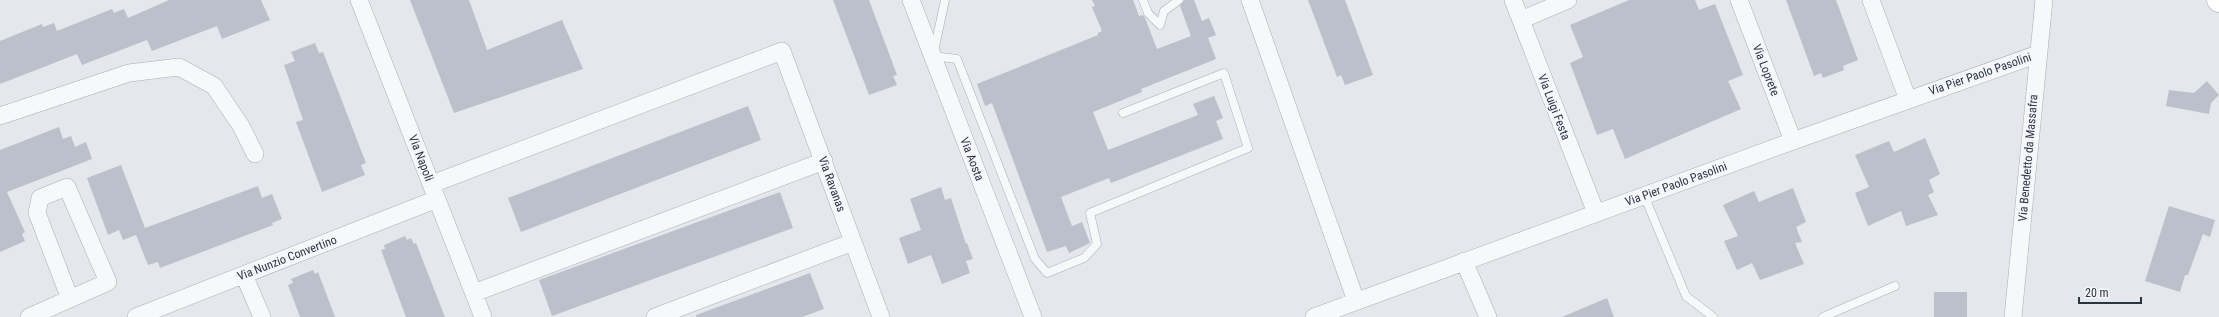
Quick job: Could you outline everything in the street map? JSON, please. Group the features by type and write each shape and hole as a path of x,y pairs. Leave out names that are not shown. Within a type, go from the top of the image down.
{"street":[{"name":"Via Napoli","path":"359,0 483,317"},
{"name":"Via Aosta","path":"911,0 1034,317"},
{"path":"1250,0 1356,302"},
{"name":"Via Luigi Festa","path":"1513,0 1596,213"},
{"path":"1521,20 1568,0"},
{"name":"Via Loprete","path":"1739,0 1793,140"},
{"path":"1871,0 1908,100"},
{"name":"Via Benedetto da Massafra","path":"2013,317 2044,0"},
{"name":"Via Nunzio Convertino","path":"136,317 157,313 434,192 782,51"},
{"name":"Via Ravanas","path":"782,51 881,317"},
{"name":"Via Pier Paolo Pasolini","path":"1314,317 1793,140 2038,54"},
{"path":"0,116 129,73 179,67 214,86 241,126 255,154"},
{"path":"474,292 824,161"},
{"path":"32,316 70,299 108,282 67,187 40,198 37,213 70,299"},
{"path":"656,317 853,242"},
{"path":"1464,262 1488,317"},
{"path":"244,275 262,317"}],"lane":[{"path":"945,0 932,56 957,59 1035,259 1047,273 1084,258 1097,244 1090,213 1248,148 1224,73 1123,113"},
{"path":"1143,0 1148,13 1160,25 1164,11 1179,0"},
{"path":"1644,195 1686,296 1713,317"},
{"path":"1823,317 1895,286"}],"building":[{"path":"169,0 261,0 270,20 222,39 217,26 152,51 147,40 82,65 77,54 0,84 0,41 42,24 43,27 54,23 57,31 112,9 114,13 124,9 128,18"},
{"path":"410,0 469,0 487,50 562,20 583,69 454,113"},
{"path":"833,0 869,0 897,75 893,76 897,85 869,95"},
{"path":"1092,0 1133,0 1139,16 1143,15 1145,18 1157,49 1191,36 1180,6 1184,0 1194,0 1202,21 1209,18 1216,35 1208,38 1216,59 1141,89 1142,92 1093,112 1108,150 1198,115 1193,104 1214,96 1223,118 1216,121 1223,139 1111,183 1109,178 1061,197 1072,226 1082,222 1090,243 1069,253 1066,246 1047,252 992,103 985,106 977,84 1098,35 1098,33 1102,31 1092,7 1095,6"},
{"path":"1308,0 1345,0 1373,75 1345,85 1341,75 1337,77"},
{"path":"1629,0 1695,0 1699,10 1715,4 1743,75 1728,81 1741,109 1625,159 1613,129 1597,135 1570,63 1583,57 1570,25"},
{"path":"1786,0 1836,0 1858,60 1843,66 1844,70 1823,78 1821,73 1814,76"},
{"path":"315,43 319,53 323,52 366,163 361,165 365,175 322,192 296,122 303,120 284,65 295,61 291,52"},
{"path":"2207,81 2219,95 2211,103 2209,114 2166,106 2169,90 2194,93"},
{"path":"748,106 761,140 521,232 508,198"},
{"path":"59,127 63,139 71,136 75,147 86,142 92,159 7,192 25,232 22,234 25,241 0,252 0,150"},
{"path":"1925,138 1940,174 1929,180 1934,192 1928,195 1938,215 1906,226 1901,211 1868,226 1855,193 1869,187 1855,155 1889,141 1894,152"},
{"path":"121,165 145,228 258,186 262,198 272,194 282,219 272,223 273,225 160,268 158,262 148,265 136,235 123,240 119,230 108,235 87,178"},
{"path":"941,187 945,200 951,198 966,244 967,243 973,259 966,261 970,273 942,284 931,255 908,264 899,238 921,230 910,199"},
{"path":"1793,188 1806,222 1796,227 1802,242 1795,243 1804,264 1760,280 1752,263 1737,270 1724,241 1738,236 1723,205 1754,191 1759,202"},
{"path":"780,192 793,228 552,316 539,280"},
{"path":"2169,206 2215,220 2210,237 2203,234 2188,275 2185,275 2180,292 2145,281"},
{"path":"405,236 407,240 411,238 414,244 416,243 445,317 406,317 381,250 385,249 384,245"},
{"path":"313,270 315,274 318,272 335,317 300,317 288,285 293,283 291,279"},
{"path":"810,273 824,309 802,317 696,317 696,315"},
{"path":"1934,292 1967,292 1967,317 1934,317"},
{"path":"1607,298 1614,317 1562,317"}]}
